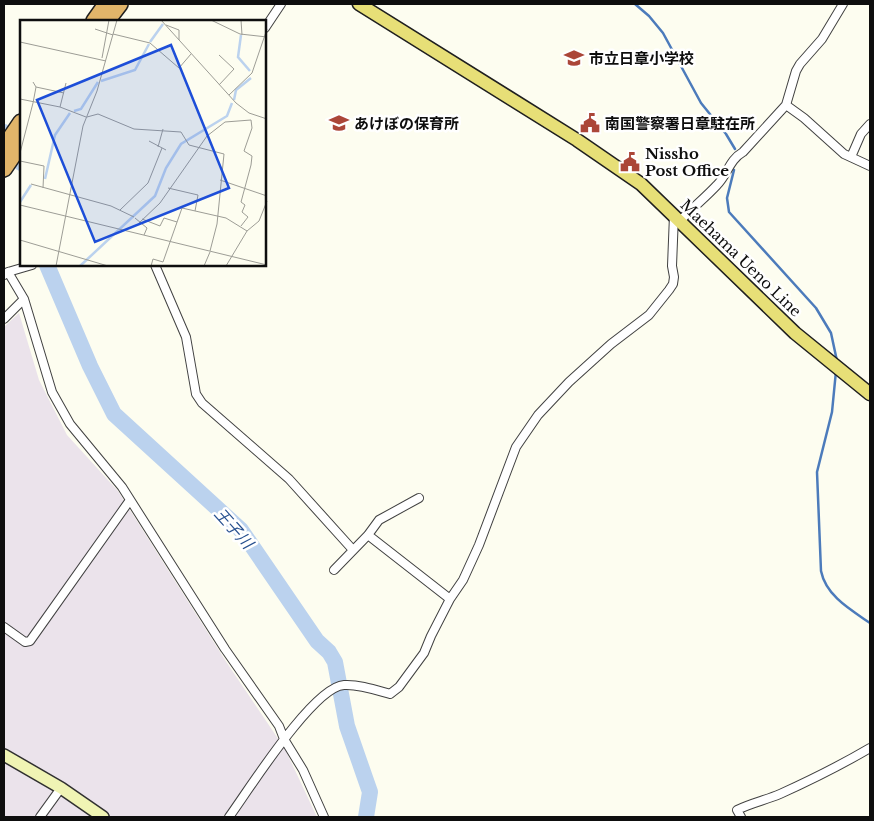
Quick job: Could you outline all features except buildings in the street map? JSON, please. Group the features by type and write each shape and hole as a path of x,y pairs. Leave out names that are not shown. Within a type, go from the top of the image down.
{"highway":[{"path":"95,20 106,4"},
{"path":"108,20 120,4"},
{"path":"4,146 20,123"},
{"path":"4,169 20,145"}],"main road":[{"name":"Maehama Ueno Line","path":"360,4 578,140 641,184 795,333 870,394"}],"street":[{"path":"266,26 281,4"},
{"path":"229,817 284,739 314,704 334,688 344,685 390,694 395,692 424,654 431,636 450,599 463,580 479,545 516,447 538,415 570,382 597,356 649,315 669,290 673,284 674,277 672,266 677,218 717,186 735,157 743,152 786,105 796,71 822,40 842,4"},
{"path":"786,105 804,118 844,154 870,166"},
{"path":"851,157 861,134 870,124"},
{"path":"29,266 6,274 24,299 52,392 70,424 122,487 225,649 279,726 284,739 303,770 324,817"},
{"path":"155,266 186,337 196,394 202,403 289,479 353,550"},
{"path":"4,319 24,299"},
{"path":"334,570 368,535 383,516 419,498"},
{"path":"4,627 25,642 30,641 130,500"},
{"path":"368,535 450,599"},
{"path":"741,817 737,810 796,787 870,748"},
{"path":"4,755 61,788 103,817"},
{"path":"40,817 61,788"}],"shaded area":[{"path":"19,313 39,380 67,435 118,491 227,663 285,749 317,817 4,817 4,327"}],"waterway":[{"path":"635,4 649,16 663,33 701,103 726,134 735,149"},
{"name":"王子川","path":"4,132 20,161"},
{"path":"734,170 727,198 729,212 816,308 831,333 837,361"},
{"name":"王子川","path":"47,266 90,366 114,414 241,530 317,641 329,652 335,662 347,726 370,792 366,817"},
{"path":"836,371 832,412 817,472 821,571 828,588 840,602 870,623"}],"place":[{"name":"市立日章小学校","path":"574,58"},
{"name":"あけぼの保育所","path":"339,123"},
{"name":"南国警察署日章駐在所","path":"590,123"},
{"name":"Nissho Post Office","path":"630,162"}]}
